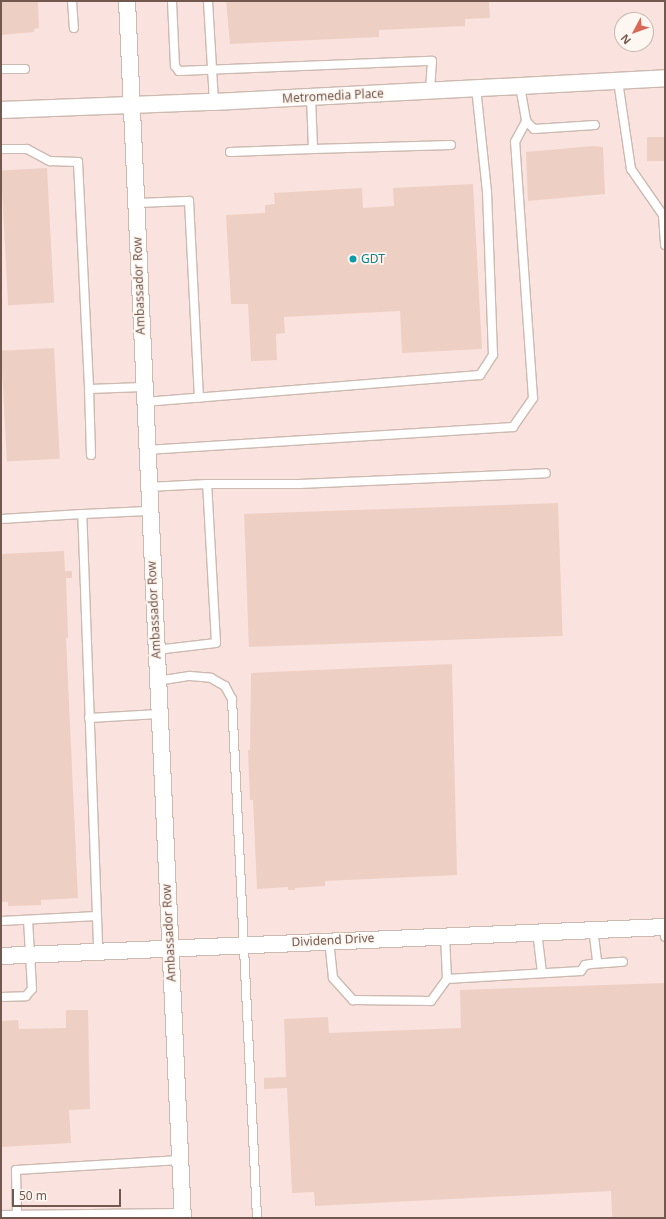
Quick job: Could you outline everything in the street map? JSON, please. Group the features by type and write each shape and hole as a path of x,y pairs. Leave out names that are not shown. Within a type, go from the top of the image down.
{"street":[{"name":"Ambassador Row","path":"127,1 158,714 183,1216"},
{"name":"Metromedia Place","path":"1,110 214,102 665,78"},
{"name":"Dividend Drive","path":"1,956 593,928 665,930"}],"lane":[{"path":"72,1 74,28"},
{"path":"172,1 175,66 178,72 432,62 430,91"},
{"path":"208,1 214,102"},
{"path":"1,69 25,69"},
{"path":"618,81 631,169 663,214 665,245"},
{"path":"520,86 526,121 534,129 595,125"},
{"path":"89,389 199,398 480,375 493,355 488,192 476,88"},
{"path":"311,97 313,149"},
{"path":"146,450 512,427 533,398 515,142 526,121"},
{"path":"230,152 451,145"},
{"path":"1,149 28,149 50,161 78,162 91,455"},
{"path":"136,203 189,201 199,398"},
{"path":"148,487 207,484 299,484 546,472"},
{"path":"156,650 216,643 207,484"},
{"path":"1,519 149,511"},
{"path":"82,514 98,951"},
{"path":"157,681 190,676 212,678 225,686 232,700 257,1218"},
{"path":"89,718 158,714"},
{"path":"1,921 97,916"},
{"path":"1,997 26,996 32,989 28,920"},
{"path":"593,928 597,963"},
{"path":"537,931 542,973"},
{"path":"329,940 333,978 353,1000 431,1001 447,978 445,935"},
{"path":"447,978 581,971 585,965 623,962"},
{"path":"17,1215 16,1170 180,1160"},
{"path":"1,1215 183,1216"}],"shaded area":[{"path":"1,1 665,1 665,1218 1,1218"}],"building":[{"path":"1,1 38,1 39,28 34,29 34,32 1,35"},
{"path":"226,1 489,1 490,18 465,19 465,26 379,30 379,37 230,44"},
{"path":"647,137 665,137 665,161 647,161"},
{"path":"593,146 603,147 605,194 528,201 526,152"},
{"path":"47,168 54,303 8,305 1,170"},
{"name":"GDT","path":"473,184 482,349 402,353 400,311 284,317 285,333 276,334 277,360 251,361 248,304 231,304 226,215 265,213 265,205 275,204 274,193 362,188 363,208 394,206 393,188"},
{"path":"54,348 60,459 7,462 1,351"},
{"path":"558,503 563,636 249,647 244,514"},
{"path":"64,551 65,571 72,571 72,578 66,578 68,638 66,638 78,898 41,900 41,905 8,906 8,902 1,902 1,554"},
{"path":"452,664 457,875 325,881 325,886 295,888 295,890 288,890 288,887 257,889 253,800 250,800 248,750 250,750 251,673"},
{"path":"665,983 665,1218 612,1218 611,1191 315,1206 314,1192 292,1193 287,1088 264,1089 264,1078 286,1077 284,1019 328,1017 329,1033 461,1028 460,990"},
{"path":"66,1010 88,1010 90,1109 69,1110 71,1143 1,1147 1,1021 18,1020 19,1029 66,1028"}],"place":[{"name":"GDT","path":"353,259"}]}
